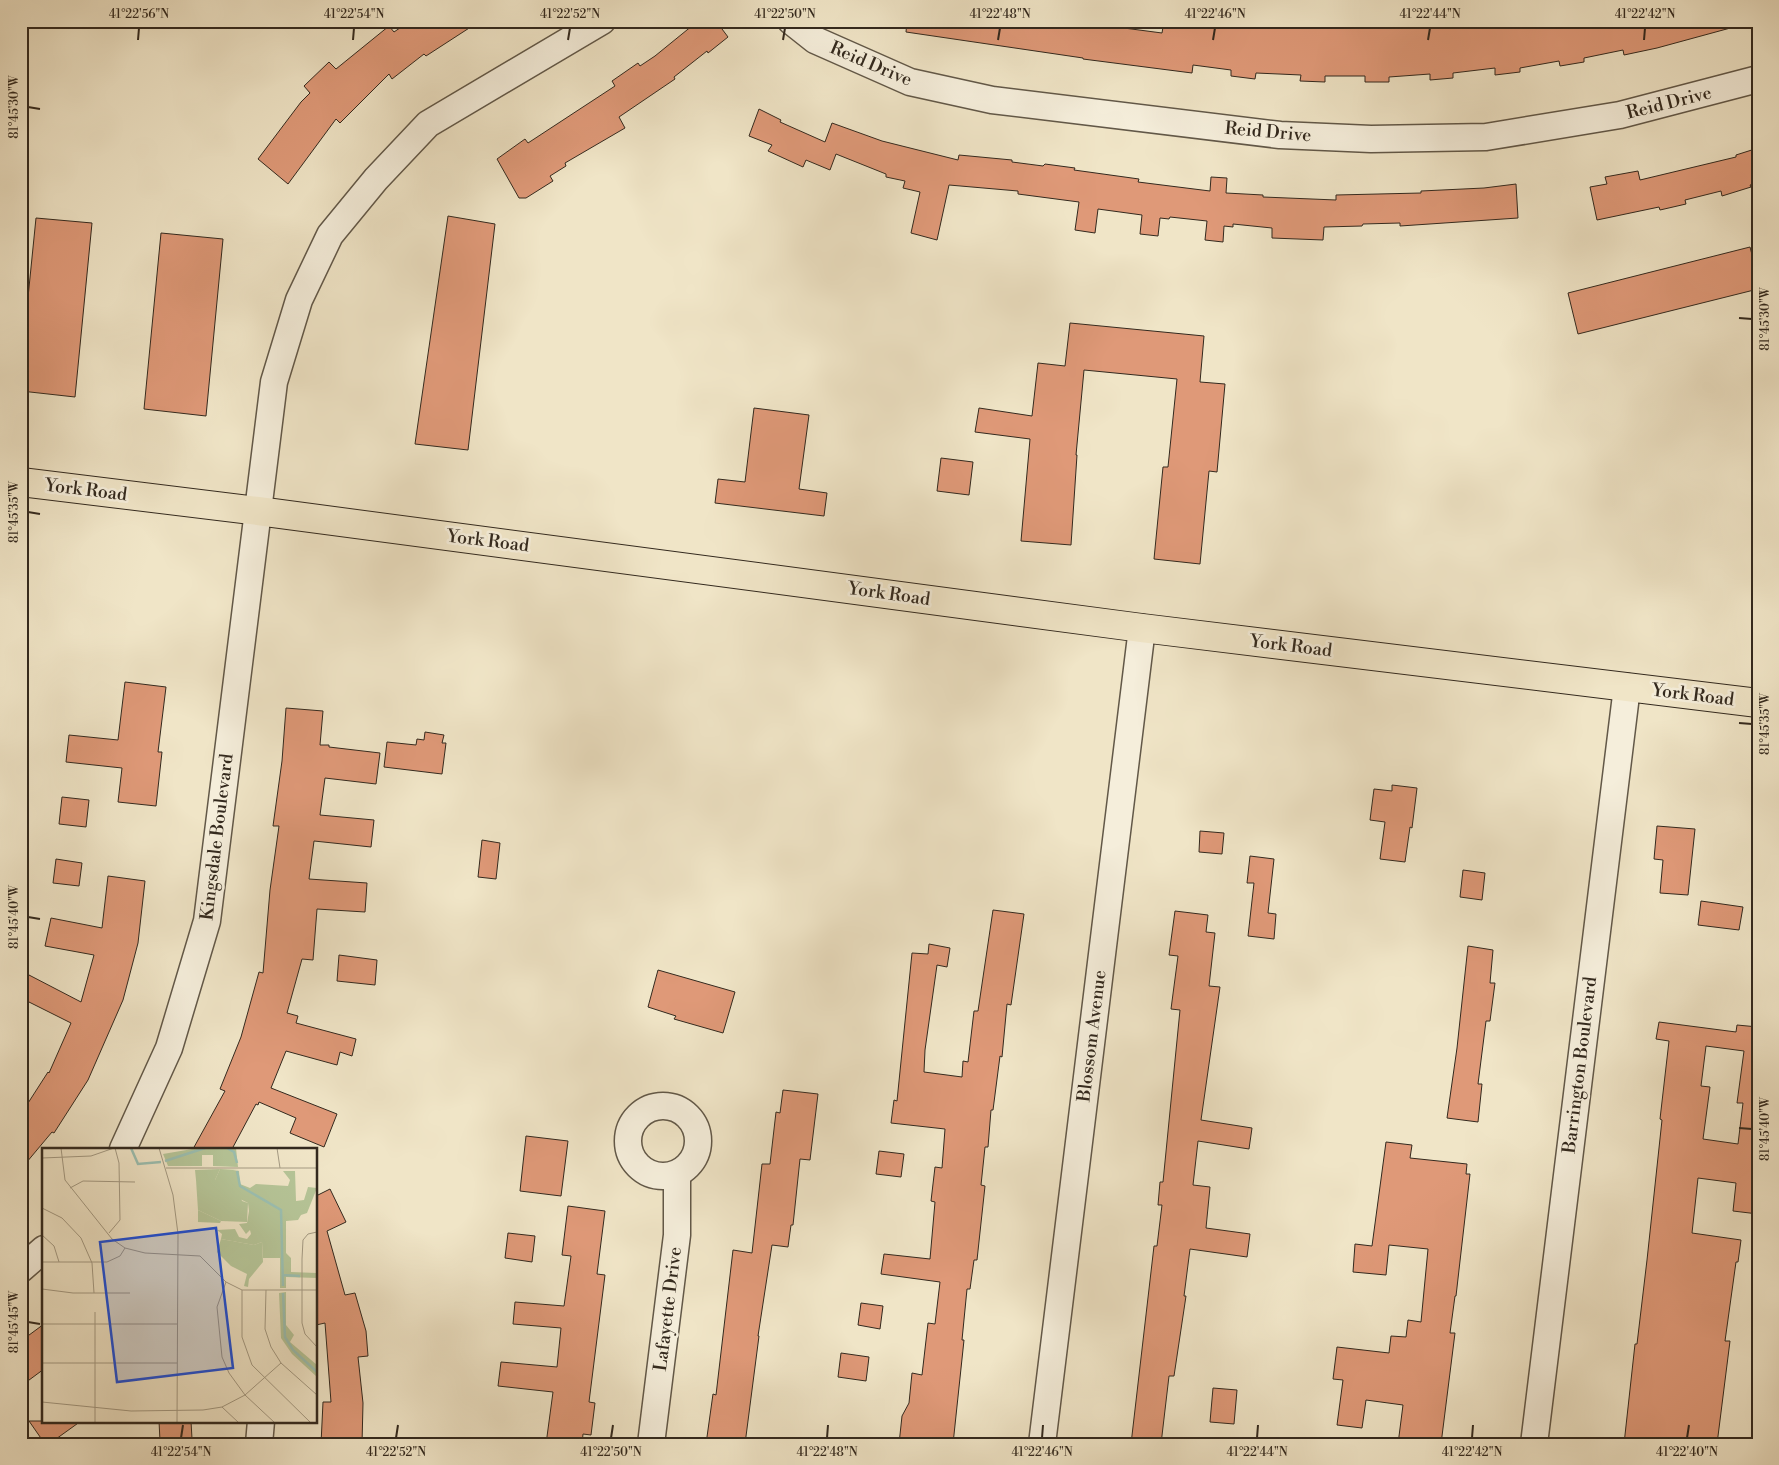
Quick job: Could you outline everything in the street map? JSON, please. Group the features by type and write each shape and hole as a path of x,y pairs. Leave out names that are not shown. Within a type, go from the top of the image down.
{"main road":[{"name":"York Road","path":"21,482 258,511 1142,628 1758,703"}],"street":[{"name":"Kingsdale Boulevard","path":"123,1148 169,1048 207,921 274,382 299,300 330,235 376,179 428,124 602,21"},
{"name":"Reid Drive","path":"791,21 815,40 910,82 992,100 1280,135 1371,139 1486,137 1620,115 1758,80"},
{"name":"Blossom Avenue","path":"1042,1444 1142,628"},
{"name":"Barrington Boulevard","path":"1534,1444 1626,687"},
{"name":"Lafayette Drive","path":"651,1444 677,1235 677,1174"},
{"path":"21,1268 42,1251"},
{"path":"259,1444 261,1422"}],"building":[{"path":"410,21 480,21 426,56 424,54 392,79 389,74 340,123 336,119 288,184 258,159 310,93 304,86 329,62 336,69 389,26 394,32"},
{"path":"698,21 716,21 728,37 674,77 675,79 619,117 625,128 565,163 566,166 550,176 553,181 526,198 519,198 497,159 525,139 528,143 615,86 612,81 638,63 640,66 655,56"},
{"path":"907,21 1102,21 1101,25 1162,33 1164,21 1209,28 1209,21 1733,21 1734,27 1624,55 1623,50 1584,58 1584,62 1560,66 1559,61 1520,68 1520,72 1495,75 1495,68 1453,73 1453,78 1430,80 1430,74 1389,77 1389,82 1365,82 1365,76 1325,76 1325,82 1300,81 1301,75 1256,73 1255,79 1231,76 1231,70 1193,65 1192,73 1083,59 906,32"},
{"path":"759,109 781,120 780,122 825,142 832,123 882,141 958,160 959,155 1012,160 1012,162 1043,166 1045,164 1139,179 1138,182 1210,191 1211,177 1227,178 1226,193 1263,195 1263,197 1336,200 1336,195 1421,193 1421,191 1484,188 1516,184 1518,218 1400,226 1400,223 1324,227 1323,240 1272,238 1272,228 1233,224 1233,227 1224,226 1223,242 1205,240 1207,221 1170,217 1169,219 1160,218 1158,236 1140,234 1142,215 1098,209 1095,233 1075,230 1079,202 1018,194 1018,191 949,185 937,240 911,233 920,192 903,188 905,181 886,177 886,174 836,154 830,170 806,160 803,167 768,151 772,145 749,136"},
{"path":"1758,148 1758,183 1750,185 1751,187 1722,196 1721,191 1685,200 1686,204 1660,210 1659,207 1597,220 1590,187 1607,184 1605,177 1638,171 1640,180 1736,157 1736,155"},
{"path":"448,216 495,224 468,450 415,444"},
{"path":"36,218 92,223 75,397 21,391 21,367"},
{"path":"161,233 223,239 206,416 144,409"},
{"path":"1750,247 1758,278 1758,289 1578,334 1568,293"},
{"path":"1070,323 1204,336 1200,382 1225,384 1217,472 1209,471 1200,564 1154,559 1163,467 1168,467 1177,379 1084,370 1076,455 1071,545 1021,541 1030,439 975,432 979,408 1032,416 1038,363 1065,366"},
{"path":"754,408 809,415 799,489 827,493 824,516 715,503 718,479 745,482"},
{"path":"941,458 973,462 969,495 937,491"},
{"path":"125,682 166,687 158,752 162,752 156,806 118,802 122,768 66,762 69,735 118,740"},
{"path":"286,708 323,711 320,745 380,753 376,784 325,778 320,815 374,820 371,847 314,841 309,879 367,883 365,912 317,909 313,960 302,959 287,1013 298,1016 296,1023 356,1039 352,1056 340,1052 337,1065 286,1051 271,1088 337,1114 324,1147 290,1133 296,1118 259,1102 258,1105 256,1104 233,1148 194,1148 225,1091 220,1089 241,1037 259,972 263,973 270,890 279,826 273,826 282,761"},
{"path":"425,732 444,735 442,743 446,743 442,774 384,767 387,742 416,745 417,739 424,740"},
{"path":"1392,785 1417,788 1405,862 1380,859 1385,822 1370,820 1374,789 1392,791"},
{"path":"62,797 89,800 86,827 59,824"},
{"path":"1657,826 1695,829 1688,895 1660,893 1663,860 1654,859"},
{"path":"1200,831 1224,833 1222,854 1199,852"},
{"path":"482,840 500,843 496,879 478,877"},
{"path":"1250,856 1274,859 1268,913 1276,914 1274,939 1248,936 1254,883 1247,883"},
{"path":"56,859 82,863 79,886 53,883"},
{"path":"1463,870 1485,873 1482,900 1460,897"},
{"path":"108,876 145,881 138,943 123,1000 88,1080 54,1133 52,1132 21,1169 21,1114 49,1073 71,1023 21,998 21,989 29,975 81,1002 94,955 45,946 51,918 102,928"},
{"path":"1701,901 1743,907 1739,930 1698,925"},
{"path":"993,910 1024,914 1011,1005 1007,1004 1002,1057 1000,1056 993,1110 991,1110 988,1147 985,1147 981,1185 985,1186 977,1260 974,1260 970,1289 967,1289 962,1340 964,1340 953,1444 899,1444 902,1416 909,1403 912,1373 922,1375 928,1323 935,1324 940,1282 881,1274 884,1254 930,1259 935,1202 931,1201 935,1167 942,1168 945,1129 891,1123 894,1100 897,1101 912,953 928,954 929,944 950,948 947,967 937,965 925,1050 924,1072 962,1077 963,1061 968,1062 974,1011 978,1011"},
{"path":"1175,911 1208,915 1206,932 1215,933 1209,986 1220,987 1201,1120 1252,1128 1249,1149 1198,1141 1193,1185 1210,1187 1206,1228 1250,1234 1247,1257 1190,1249 1184,1296 1186,1296 1174,1376 1169,1376 1161,1444 1131,1444 1154,1246 1157,1246 1162,1205 1158,1205 1160,1182 1163,1182 1180,1010 1171,1009 1178,956 1169,955"},
{"path":"1468,946 1493,950 1490,983 1495,983 1490,1021 1486,1021 1478,1084 1482,1084 1478,1122 1447,1118"},
{"path":"339,955 377,960 375,985 337,981"},
{"path":"658,970 735,992 723,1033 674,1019 676,1016 648,1007"},
{"path":"1659,1022 1736,1032 1737,1025 1758,1027 1758,1214 1733,1211 1736,1183 1698,1178 1692,1233 1741,1240 1725,1341 1730,1341 1717,1444 1624,1444 1647,1260 1669,1041 1656,1039","holes":["1706,1046 1744,1051 1737,1103 1743,1103 1738,1144 1703,1139 1710,1087 1701,1086"]},
{"path":"783,1090 818,1094 810,1160 800,1159 793,1225 791,1225 788,1247 772,1245 758,1336 745,1444 706,1444 713,1394 716,1395 733,1250 752,1253 762,1164 770,1164 776,1112 780,1113"},
{"path":"526,1136 568,1141 561,1196 520,1191"},
{"path":"1386,1142 1412,1145 1410,1158 1467,1164 1466,1174 1470,1174 1450,1333 1455,1333 1441,1444 1398,1444 1403,1405 1366,1400 1362,1428 1337,1425 1343,1380 1333,1379 1337,1347 1389,1353 1391,1336 1406,1337 1408,1320 1421,1322 1428,1249 1389,1245 1386,1275 1353,1272 1355,1244 1372,1246"},
{"path":"879,1151 904,1154 901,1177 876,1174"},
{"path":"330,1189 346,1222 327,1231 345,1295 355,1293 366,1331 368,1356 358,1357 363,1403 362,1444 321,1444 323,1402 331,1402 325,1323 318,1325 318,1195"},
{"path":"568,1206 605,1211 597,1274 605,1275 589,1402 595,1403 591,1435 583,1434 582,1444 546,1444 553,1392 498,1386 501,1362 557,1367 561,1328 513,1324 515,1302 564,1306 571,1256 562,1255"},
{"path":"508,1233 535,1236 532,1262 505,1258"},
{"path":"861,1303 883,1306 880,1329 858,1325"},
{"path":"42,1325 42,1370 21,1386 21,1341"},
{"path":"841,1353 869,1357 866,1381 838,1377"},
{"path":"1213,1388 1237,1390 1234,1424 1210,1422"},
{"path":"29,1421 80,1422 49,1444 45,1444"},
{"path":"159,1422 191,1422 192,1439 160,1441"}]}
